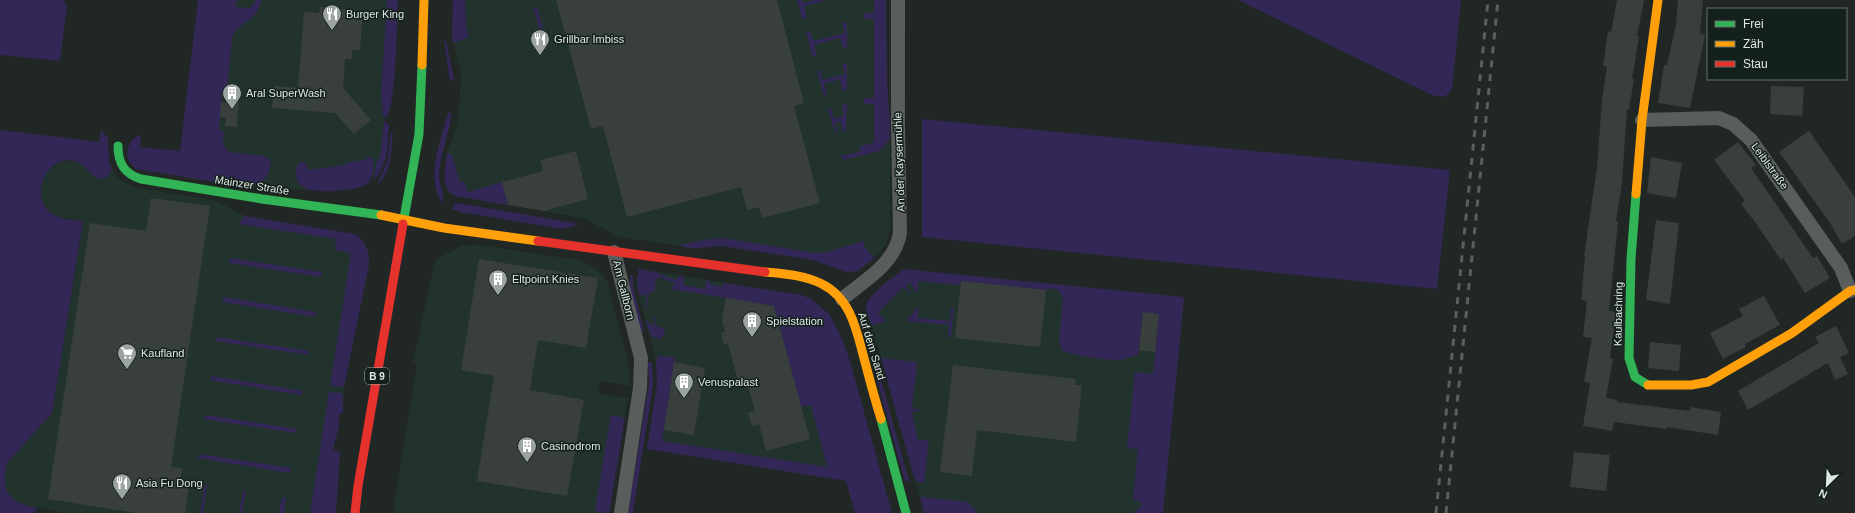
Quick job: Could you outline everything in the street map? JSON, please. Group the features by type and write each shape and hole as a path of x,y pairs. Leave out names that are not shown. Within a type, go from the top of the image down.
{"street":[{"name":"B 9","path":"355,513 359,478 419,134 424,0"},
{"name":"An der Kaysermühle","path":"842,299 887,262 892,256 899,242 901,225 898,125 898,0"},
{"name":"Kaulbachring","path":"1658,0 1642,120 1631,259 1629,358 1633,376 1640,382 1648,385 1661,386 1702,384 1767,349 1812,321 1852,290"},
{"name":"Leiblstraße","path":"1642,120 1719,118 1740,129 1751,140 1841,268 1852,290"},
{"name":"Mainzer Straße","path":"118,146 120,164 127,173 135,178 262,199 368,212 404,220"},
{"name":"Am Gallborn","path":"404,220 444,228 614,252 641,358 642,368 620,513"},
{"name":"Auf dem Sand","path":"614,252 803,277 825,285 842,299 856,328 906,513"}],"shaded area":[{"path":"0,0 63,0 67,6 60,61 0,55"},
{"path":"198,0 236,0 235,7 250,8 256,0 261,0 256,13 235,32 232,38 227,92 222,92 219,131 224,131 223,144 229,152 264,156 270,160 270,170 267,175 261,182 252,186 247,187 136,169 128,159 127,151 130,144 134,138 141,135 140,147 180,151"},
{"path":"205,0 392,0 389,74 380,168 367,183 350,189 323,190 247,187 185,178"},
{"path":"387,0 398,0 394,83 392,100 386,118 383,116 381,94"},
{"path":"453,0 886,0 887,81 890,124 890,231 886,244 881,252 864,267 852,273 839,270 813,260 722,246 693,248 619,237 585,219 544,211 588,199 576,151 540,160 543,171 502,182 508,205 455,196 451,194 445,184 447,153 458,123 461,75 452,36"},
{"path":"453,0 465,0 466,26 469,37 453,43 452,36"},
{"path":"797,0 802,0 803,3 814,0 828,0 804,6 807,18 802,19"},
{"path":"874,0 886,0 887,81 890,124 889,139 884,147 879,151 844,160 840,156 860,152 859,147 874,142 874,104 864,104 864,98 874,98 874,19 864,19 864,13 874,13"},
{"path":"1238,0 1461,0 1452,89 1445,97 1432,95"},
{"path":"537,7 543,29 540,30 533,8"},
{"path":"847,22 847,48 844,49 840,38 814,45 817,56 813,57 806,32 810,31 813,41 845,33 842,23"},
{"path":"444,40 447,45 454,80 450,81"},
{"path":"847,63 847,90 843,91 840,79 824,84 827,95 824,96 817,71 820,70 823,80 845,74 842,64"},
{"path":"847,104 846,130 843,132 841,121 835,122 837,133 835,133 828,109 831,108 834,119 844,116 842,105"},
{"path":"448,113 452,113 441,160 439,176 443,194 442,203 437,193 435,170 436,158"},
{"path":"922,119 1450,170 1437,289 922,237"},
{"path":"384,121 389,125 385,160 374,180 377,159 380,159"},
{"path":"0,130 99,142 101,130 108,138 109,161 112,170 107,177 99,179 78,162 64,161 55,165 48,172 43,181 41,191 42,201 47,209 59,217 69,220 83,221 52,413 7,463 5,473 6,489 9,495 20,503 37,508 34,513 0,513"},
{"path":"393,130 389,167 382,180 377,185 388,160 390,136"},
{"path":"447,153 452,155 460,182 464,181 468,192 502,182 508,205 455,196 450,192 445,183 445,164"},
{"path":"367,156 373,159 373,168 370,180 363,186 347,190 318,191 305,188 296,178 296,170 300,162 306,163 308,170 346,165 346,163 368,159"},
{"path":"109,161 116,175 121,181 137,188 214,200 245,216 355,234 365,243 368,250 369,265 344,387 343,412 339,415 339,425 333,450 340,452 336,513 67,513 20,504 11,501 4,494 0,485 2,472 7,463 52,413 83,221 61,218 50,213 45,207 40,196 40,190 45,173 60,162"},
{"path":"455,203 580,224 562,229 461,212 452,209"},
{"path":"245,216 355,234 365,244 368,252 369,265 344,387 330,386 351,253 335,250 336,239 238,224"},
{"path":"723,238 815,253 827,252 864,241 864,246 874,258 858,271 846,272 813,260 722,246 689,248 679,245 709,239"},
{"path":"479,245 579,260 596,268 607,281 627,357 630,377 630,386 600,381 598,393 628,398 609,513 393,513 417,363 413,362 435,260 461,246"},
{"path":"230,258 322,272 321,277 229,263"},
{"path":"639,269 791,294 844,470 649,439 657,385 657,371 656,360 637,287"},
{"path":"639,269 659,273 676,280 678,276 684,277 683,285 705,289 706,280 710,281 710,284 722,287 723,283 802,295 811,299 829,314 841,336 850,361 892,513 855,513 846,481 647,449 657,385 656,360 659,356 675,357 662,441 827,467 811,405 801,407 774,306 671,289 675,283 659,277 656,280 654,292 649,293 645,309 647,294 639,296 637,279"},
{"path":"904,269 1184,297 1163,513 924,513 866,308 872,295"},
{"path":"904,269 1184,297 1163,513 1133,513 1142,506 1139,501 1133,500 1138,449 1127,448 1135,372 1153,374 1159,314 1143,313 1138,356 1120,360 1090,357 1073,354 1062,350 1059,341 1063,298 1058,291 1051,288 1046,290 961,281 961,285 918,281 918,292 916,292 910,283 906,285 911,295 903,287 878,313 886,321 872,326 866,310 867,303 875,292"},
{"path":"630,275 633,275 633,287 644,331 641,332 630,288"},
{"path":"223,297 316,312 315,317 223,302"},
{"path":"919,306 918,318 950,321 951,308 954,308 951,337 948,337 949,325 906,321"},
{"path":"655,316 655,326 665,328 664,335 660,339 651,336 645,319 653,327"},
{"path":"217,337 309,351 309,355 216,341"},
{"path":"881,358 917,362 912,408 923,410 912,412 918,441 929,439 924,483 915,481"},
{"path":"652,362 653,385 633,513 628,513 649,384 648,363"},
{"path":"876,362 909,481 905,481 873,365"},
{"path":"211,376 303,391 302,395 210,380"},
{"path":"329,392 343,393 343,412 339,415 339,425 333,450 340,452 336,513 310,513"},
{"path":"205,415 297,429 296,433 204,419"},
{"path":"611,415 625,418 609,513 595,511"},
{"path":"199,454 291,468 290,473 198,458"},
{"path":"205,484 207,485 203,513 200,513"},
{"path":"243,491 246,491 242,513 239,513"},
{"path":"282,497 286,498 284,513 279,513"},
{"path":"920,497 968,502 978,513 924,513"}],"building":[{"path":"556,0 777,0 804,103 794,106 820,203 762,218 759,207 747,210 741,187 627,217 603,126 591,129"},
{"path":"1617,0 1644,0 1637,36 1639,36 1632,79 1634,79 1629,110 1627,109 1622,182 1616,221 1618,222 1609,311 1616,312 1610,358 1613,359 1606,398 1617,400 1617,402 1690,411 1690,407 1721,412 1718,435 1667,427 1667,429 1614,422 1612,431 1583,426 1590,383 1584,382 1592,338 1583,337 1587,301 1581,300 1584,256 1597,168 1602,100 1607,66 1603,66 1608,31 1611,32"},
{"path":"1678,0 1703,0 1700,34 1705,35 1690,108 1658,103 1664,65 1667,65 1676,24"},
{"path":"320,7 363,11 360,50 352,50 352,59 345,59 343,88 371,120 354,134 335,113 272,108 274,86 298,88 304,12 319,13"},
{"path":"1771,86 1804,87 1802,116 1770,114"},
{"name":"Aral SuperWash","path":"227,98 239,98 237,127 225,126 226,118 220,117 221,102 227,103"},
{"path":"1809,131 1855,197 1855,236 1842,244 1830,223 1779,152"},
{"path":"1738,142 1756,165 1751,168 1813,258 1817,256 1830,278 1805,293 1783,258 1781,260 1741,204 1745,201 1714,160"},
{"path":"576,151 588,199 544,211 508,205 502,182 543,171 540,160"},
{"path":"1651,157 1682,163 1676,198 1647,193"},
{"name":"Kaufland","path":"151,198 210,206 171,467 182,468 179,487 189,488 185,513 136,513 48,499 90,223 146,231"},
{"path":"1656,220 1679,223 1670,304 1646,300"},
{"path":"479,259 598,278 586,348 538,340 530,390 584,400 567,496 477,481 494,376 461,370"},
{"path":"961,281 1046,290 1040,347 955,338"},
{"path":"1764,296 1780,325 1745,344 1746,347 1723,359 1710,333 1743,316 1739,309"},
{"path":"726,298 774,306 810,439 766,451 759,424 752,426 748,412 755,411 746,379 738,381 728,344 724,345 721,333 725,332 722,320"},
{"path":"1143,312 1159,314 1155,352 1139,350"},
{"path":"1836,326 1849,353 1840,357 1848,374 1835,380 1828,363 1748,410 1738,391 1819,343 1815,337"},
{"path":"1650,342 1681,345 1679,371 1648,368"},
{"name":"Venuspalast","path":"674,362 705,368 694,435 664,430"},
{"path":"953,365 1076,379 1075,385 1082,385 1076,442 977,430 972,476 940,472"},
{"path":"1574,452 1610,455 1606,491 1570,487"}],"railway":[{"path":"1436,513 1488,0"},
{"path":"1446,513 1498,0"}],"traffic: fast":[{"path":"403,224 419,134 422,65"},
{"path":"118,146 119,158 123,167 130,174 141,179 262,199 381,215"},
{"path":"1636,194 1631,259 1629,358 1635,377 1648,385"},
{"path":"881,419 906,513"}],"traffic: slow":[{"path":"422,65 424,0"},
{"path":"1636,194 1642,120 1658,0"},
{"path":"381,215 444,228 538,241"},
{"path":"765,272 794,275 815,281 832,290 840,298 847,308 856,329 881,419"},
{"path":"1648,385 1691,385 1708,382 1792,333 1850,291 1855,290"}],"traffic: jam":[{"path":"355,513 358,486 403,224"},
{"path":"538,241 765,272"}],"place":[{"name":"Burger King","path":"332,31"},
{"name":"Grillbar Imbiss","path":"540,56"},
{"name":"Aral SuperWash","path":"232,110"},
{"name":"Eltpoint Knies","path":"498,296"},
{"name":"Spielstation","path":"752,338"},
{"name":"Kaufland","path":"127,370"},
{"name":"Venuspalast","path":"684,399"},
{"name":"Casinodrom","path":"527,463"},
{"name":"Asia Fu Dong","path":"122,500"}]}
